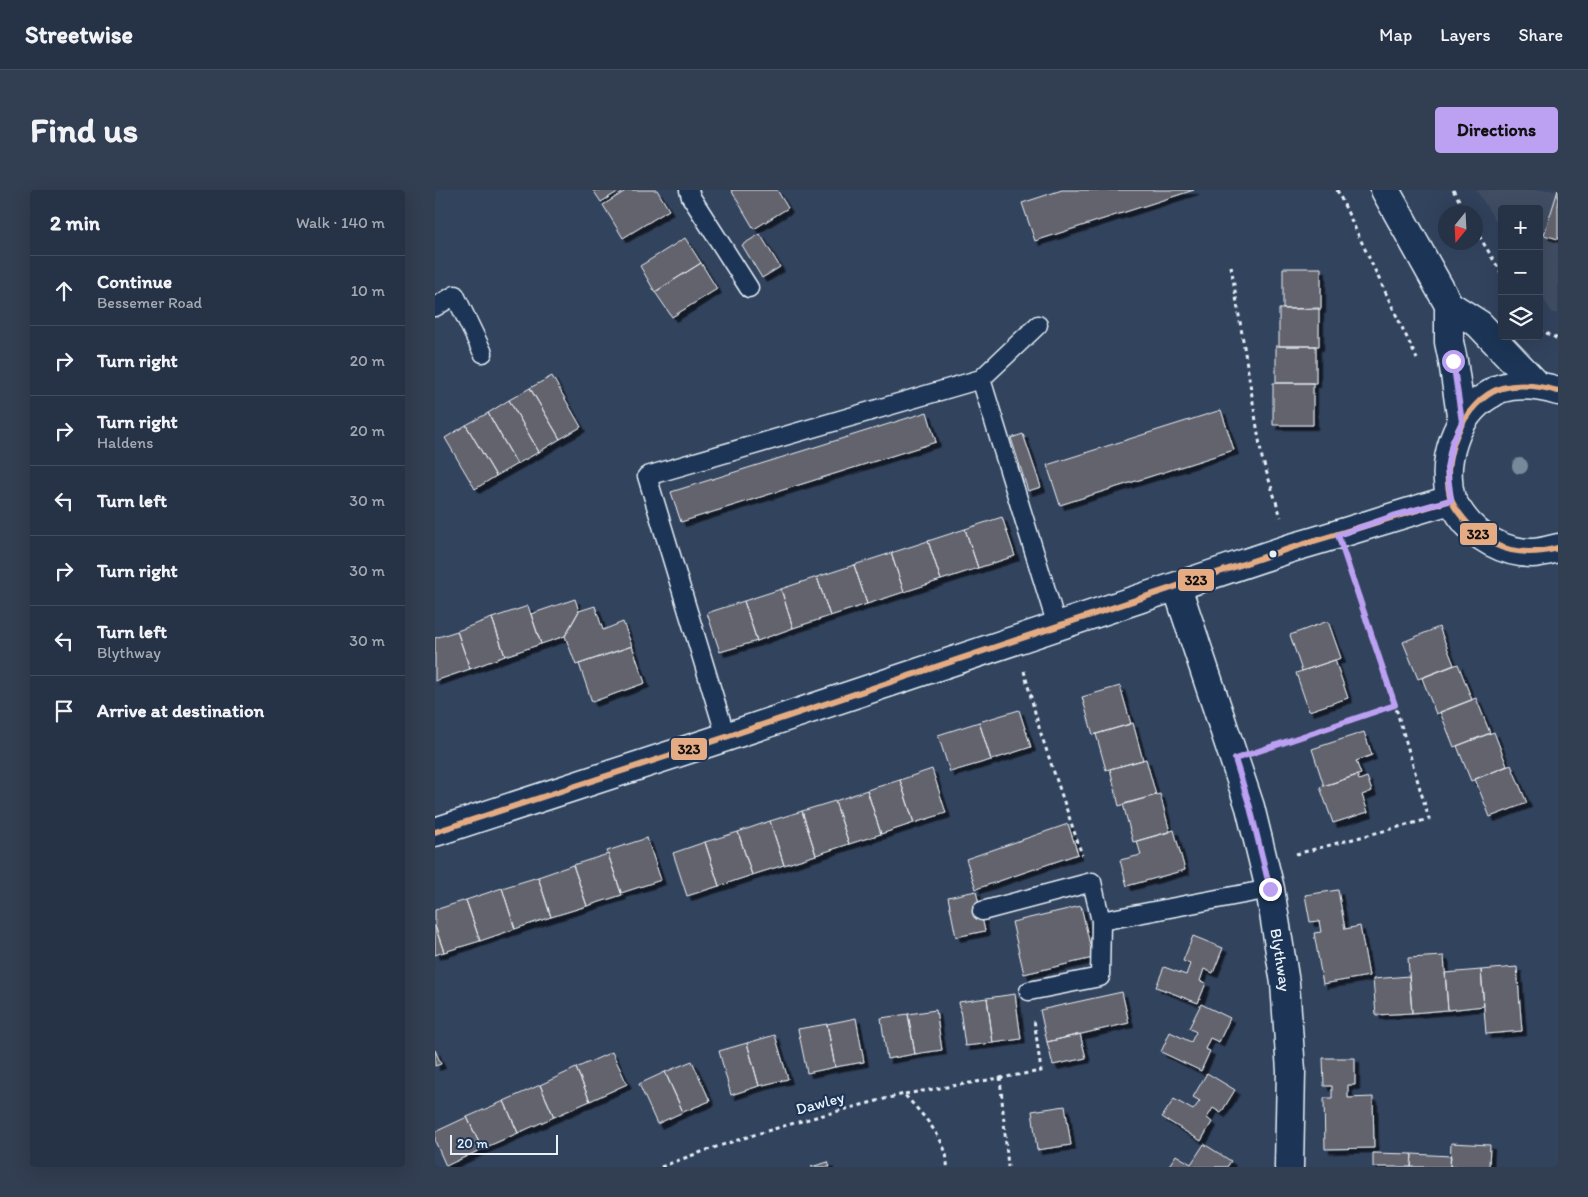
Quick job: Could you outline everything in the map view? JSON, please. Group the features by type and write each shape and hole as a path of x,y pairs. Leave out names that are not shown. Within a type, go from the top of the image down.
{"street":[{"path":"1385,190 1449,305 1479,324 1548,388"},
{"path":"1449,305 1449,342 1462,422"},
{"path":"1548,388 1501,388 1479,401 1462,422 1452,443 1447,468 1451,500 1467,522 1484,538 1504,548 1532,553 1558,549"},
{"path":"435,832 1016,641 1291,548 1451,500"},
{"name":"Blythway","path":"1177,587 1250,807 1270,889 1285,983 1290,1061 1289,1167"}],"lane":[{"path":"689,190 691,197 749,288"},
{"path":"435,306 455,295 483,353"},
{"path":"726,737 647,476 981,379 1038,325"},
{"path":"981,379 1057,626"},
{"path":"982,911 1091,882 1101,921 1100,977 1029,991"},
{"path":"1101,921 1270,889"}],"path":[{"path":"1337,190 1424,374 1453,361"},
{"path":"1453,190 1462,205"},
{"path":"1483,242 1498,267"},
{"path":"1231,266 1261,458 1291,548"},
{"path":"1543,330 1558,339"},
{"path":"1264,862 1429,819 1395,705 1338,535"},
{"path":"1016,641 1040,731 1091,882"},
{"path":"1235,759 1395,705"},
{"name":"Dawley","path":"661,1167 795,1122 904,1094 1041,1071 1029,991"},
{"path":"1000,1077 1008,1167"},
{"path":"904,1094 927,1121 941,1142 948,1157 947,1167"}],"shaded area":[{"path":"1476,190 1558,190 1558,313 1552,313 1543,298 1543,205 1498,205 1498,225"}],"building":[{"path":"593,190 621,190 601,202"},
{"path":"627,190 657,190 669,210 623,238 603,205"},
{"path":"731,190 777,190 788,208 754,229"},
{"path":"1062,190 1194,190 1035,241 1022,203"},
{"path":"1558,190 1558,239 1544,235"},
{"path":"760,234 780,267 762,278 742,245"},
{"path":"685,238 701,263 655,292 640,266"},
{"path":"701,263 717,289 672,317 655,292"},
{"path":"1283,268 1321,268 1321,309 1283,309"},
{"path":"1319,308 1319,346 1279,346 1279,309"},
{"path":"1276,346 1316,346 1316,383 1276,383"},
{"path":"552,376 581,427 560,439 530,388"},
{"path":"1273,383 1313,383 1313,425 1273,425"},
{"path":"530,388 560,439 539,452 509,400"},
{"path":"509,400 539,452 517,464 488,413"},
{"path":"1221,410 1234,450 1060,505 1047,465"},
{"path":"927,412 936,442 681,522 671,492"},
{"path":"488,413 517,464 496,476 466,425"},
{"path":"466,425 496,476 475,489 445,438"},
{"path":"1023,434 1041,487 1028,491 1011,438"},
{"path":"1002,517 1015,556 978,568 965,529"},
{"path":"965,529 978,568 941,580 928,541"},
{"path":"928,541 941,580 904,592 891,553"},
{"path":"891,553 904,592 867,604 854,565"},
{"path":"854,565 867,604 830,616 817,577"},
{"path":"817,577 830,616 793,628 781,589"},
{"path":"781,589 793,628 757,641 744,601"},
{"path":"575,599 579,611 565,636 541,644 531,614"},
{"path":"744,601 757,641 720,652 707,613"},
{"path":"528,606 541,644 505,656 492,618"},
{"path":"595,606 603,630 623,622 632,646 576,665 565,636 579,611"},
{"path":"492,618 505,656 470,669 457,631"},
{"path":"1328,621 1341,658 1302,671 1290,635"},
{"path":"1439,627 1454,665 1418,679 1403,642"},
{"path":"457,631 470,669 435,681 435,638"},
{"path":"632,646 645,683 592,702 579,664"},
{"path":"1335,660 1348,698 1309,711 1296,673"},
{"path":"1458,664 1472,700 1436,714 1422,678"},
{"path":"1120,686 1131,724 1093,735 1082,697"},
{"path":"1476,698 1490,733 1454,747 1440,712"},
{"path":"1019,710 1031,747 991,760 979,722"},
{"path":"979,722 991,760 950,772 938,735"},
{"path":"1133,723 1143,760 1106,770 1096,734"},
{"path":"1364,732 1372,755 1356,761 1361,774 1324,786 1312,749"},
{"path":"1494,732 1507,766 1471,781 1457,746"},
{"path":"1146,759 1156,795 1119,806 1110,769"},
{"path":"1511,765 1527,803 1490,817 1475,779"},
{"path":"932,769 946,813 914,823 900,780"},
{"path":"1357,775 1359,780 1367,777 1372,791 1362,795 1368,812 1333,823 1320,787"},
{"path":"900,780 914,823 881,834 867,790"},
{"path":"867,790 881,834 849,844 835,801"},
{"path":"1160,794 1170,832 1133,842 1123,804"},
{"path":"835,801 849,844 816,855 802,811"},
{"path":"802,811 816,855 784,865 770,821"},
{"path":"770,821 784,865 752,875 738,832"},
{"path":"1068,824 1078,854 976,889 966,859"},
{"path":"1174,830 1185,870 1127,886 1120,860 1141,855 1137,841"},
{"path":"738,832 752,875 719,886 705,842"},
{"path":"647,838 661,880 621,893 607,851"},
{"path":"705,842 719,886 687,896 673,853"},
{"path":"608,854 622,895 587,906 573,865"},
{"path":"573,865 587,906 551,917 538,877"},
{"path":"538,877 551,917 515,929 502,888"},
{"path":"502,888 515,929 480,941 466,900"},
{"path":"1338,890 1345,929 1360,926 1369,976 1323,984 1314,933 1321,932 1319,921 1310,922 1305,895"},
{"path":"976,891 985,931 956,937 948,897"},
{"path":"466,900 480,941 444,952 435,926 435,910"},
{"path":"1081,906 1093,958 1024,974 1012,922"},
{"path":"435,926 444,952 435,955"},
{"path":"1193,936 1223,948 1213,973 1204,969 1200,981 1206,983 1198,1003 1156,987 1164,967 1186,975 1190,964 1183,961"},
{"path":"1444,956 1448,1010 1412,1013 1408,958"},
{"path":"1517,967 1522,1031 1486,1034 1481,970"},
{"path":"1481,970 1484,1006 1448,1010 1445,973"},
{"path":"1409,976 1412,1013 1376,1015 1373,979"},
{"path":"1122,992 1129,1023 1047,1042 1040,1010"},
{"path":"1015,994 1021,1039 993,1043 987,998"},
{"path":"987,998 993,1043 965,1046 959,1002"},
{"path":"1201,1004 1230,1018 1219,1042 1210,1038 1205,1049 1210,1051 1201,1071 1161,1052 1170,1032 1191,1042 1196,1032 1189,1028"},
{"path":"936,1010 942,1050 915,1054 908,1014"},
{"path":"908,1014 915,1054 887,1059 881,1018"},
{"path":"856,1018 864,1062 835,1067 827,1024"},
{"path":"827,1024 835,1067 807,1073 798,1029"},
{"path":"1080,1034 1086,1058 1053,1065 1047,1042"},
{"path":"775,1035 788,1079 759,1086 747,1043"},
{"path":"747,1043 759,1086 731,1095 719,1051"},
{"path":"435,1050 441,1064 435,1066"},
{"path":"612,1052 627,1084 590,1101 576,1068"},
{"path":"1323,1058 1355,1058 1355,1085 1348,1085 1348,1098 1373,1097 1374,1148 1325,1149 1324,1098 1332,1098 1332,1086 1324,1086"},
{"path":"692,1061 710,1101 683,1112 665,1072"},
{"path":"576,1068 590,1101 554,1117 540,1085"},
{"path":"665,1072 683,1112 657,1124 639,1084"},
{"path":"1207,1073 1235,1090 1221,1113 1213,1108 1207,1118 1212,1122 1201,1141 1162,1117 1174,1099 1193,1110 1200,1101 1193,1097"},
{"path":"540,1085 554,1117 518,1133 504,1101"},
{"path":"504,1101 518,1133 482,1149 467,1117"},
{"path":"1065,1106 1071,1145 1037,1150 1032,1111"},
{"path":"467,1117 482,1149 446,1166 435,1141 435,1132"},
{"path":"1451,1143 1490,1145 1489,1167 1450,1167"},
{"path":"1204,1144 1231,1161 1227,1167 1168,1167 1176,1155 1191,1164"},
{"path":"1373,1153 1412,1154 1411,1167 1373,1167"},
{"path":"1412,1154 1451,1156 1450,1167 1411,1167"},
{"path":"828,1162 830,1167 811,1167"}],"transit line":[{"name":"323","path":"1558,391 1523,385 1502,388 1488,395 1475,405 1465,419 1451,451 1448,468 1448,484 1452,502 1458,512 1483,538 1506,549 1518,551 1531,552 1558,548"},
{"name":"323","path":"435,832 1291,548 1451,500"}],"route":[{"path":"1270,889 1250,807 1235,759 1395,705 1338,535 1393,516 1451,500 1447,468 1452,443 1462,422 1453,361"}]}
